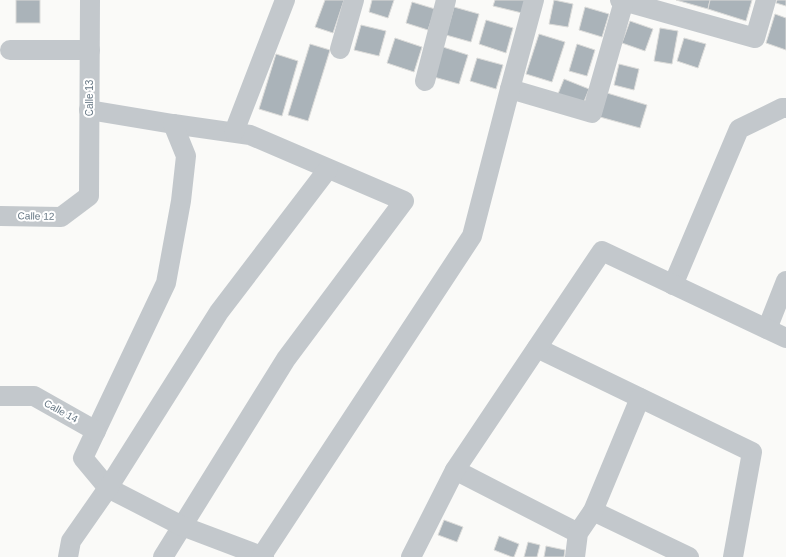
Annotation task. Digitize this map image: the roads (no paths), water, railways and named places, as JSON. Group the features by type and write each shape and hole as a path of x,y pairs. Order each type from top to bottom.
{"street":[{"name":"Calle 13","path":"89,196 90,0"},
{"path":"234,132 285,0"},
{"path":"340,49 354,0"},
{"path":"425,81 446,0"},
{"path":"173,124 186,156 181,201 166,283 83,458 108,488 182,526 262,557 472,236 534,0"},
{"path":"510,89 592,113 622,0 755,38 766,0"},
{"path":"10,50 90,50"},
{"path":"673,285 739,129 782,108 786,108"},
{"path":"89,110 250,135 404,202 286,358 163,557"},
{"path":"68,557 71,541 108,488 219,312 328,169"},
{"name":"Calle 12","path":"0,216 61,217 89,196"},
{"path":"411,557 455,470 602,251 786,338"},
{"path":"767,329 786,281"},
{"path":"537,348 752,452 733,557"},
{"name":"Calle 14","path":"0,396 34,396 96,431"},
{"path":"575,557 578,534 593,511 640,398"},
{"path":"455,470 578,534"},
{"path":"593,511 689,557"}]}
